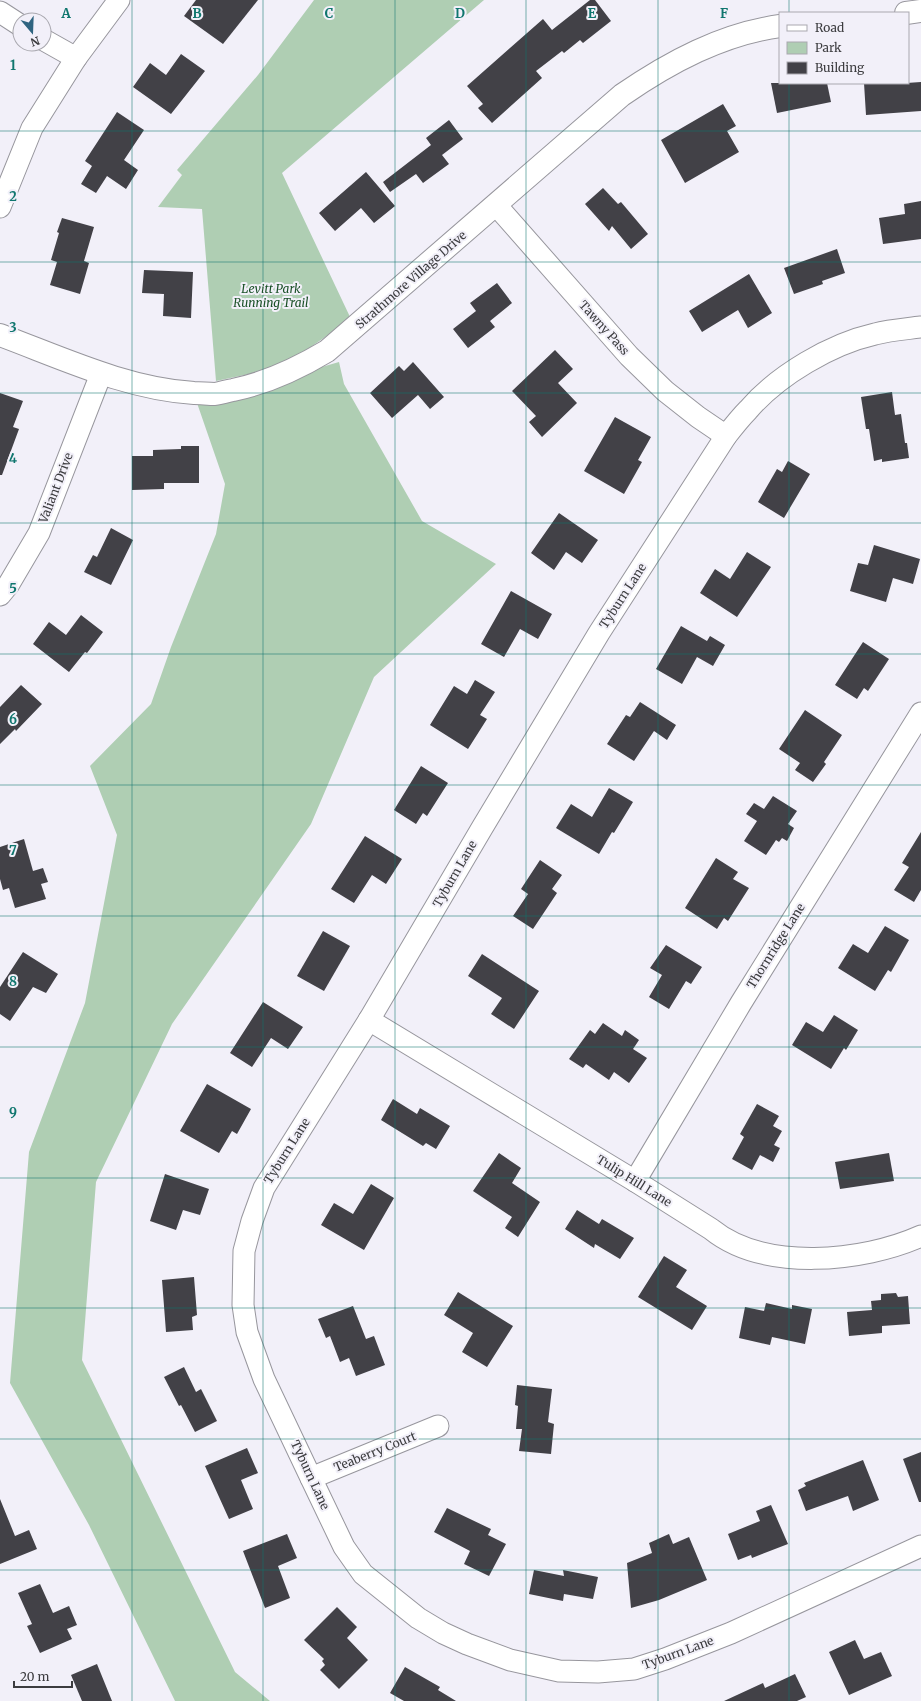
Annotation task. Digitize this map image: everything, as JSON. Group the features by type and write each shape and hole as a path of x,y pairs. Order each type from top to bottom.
{"street":[{"path":"0,207 32,128 76,58 119,0"},
{"path":"909,13 921,11"},
{"path":"0,12 12,20"},
{"name":"Strathmore Village Drive","path":"0,336 76,363 101,374 179,392 215,394 252,386 274,379 298,368 327,351 622,95 647,78 682,58 723,39 779,26"},
{"path":"52,44 76,58"},
{"name":"Tawny Pass","path":"496,205 629,356 665,391 698,417 726,436"},
{"name":"Tyburn Lane","path":"921,327 876,333 832,349 801,366 768,391 748,409 726,436 599,633 369,1020 264,1188 252,1221 244,1251 243,1305 247,1332 264,1378 344,1548 364,1574 418,1618 467,1644 510,1660 559,1671 598,1672 634,1669 665,1659 731,1633 921,1546"},
{"name":"Valiant Drive","path":"0,595 9,584 39,533 101,374"},
{"name":"Thornridge Lane","path":"635,1181 741,1003 921,713"},
{"name":"Tulip Hill Lane","path":"369,1020 635,1181 711,1229 722,1238 752,1250 770,1255 805,1258 842,1257 881,1250 903,1244 921,1236"},
{"name":"Teaberry Court","path":"311,1478 438,1426"}],"green space":[{"name":"Levitt Park Running Trail","path":"314,0 484,0 282,173 351,319 282,367 216,381 202,209 158,207 182,175 177,170 258,75"},
{"path":"339,362 344,384 422,521 496,564 374,677 311,824 172,1024 96,1182 82,1360 235,1672 270,1701 175,1701 89,1525 10,1383 29,1152 85,1003 117,835 90,766 151,704 171,647 216,534 225,484 197,403"}],"building":[{"path":"196,0 258,0 223,44 184,16"},
{"path":"590,0 595,0 611,21 583,43 580,40 564,53 562,51 536,71 542,78 492,123 478,108 483,104 467,86 543,19 552,30"},
{"path":"181,54 205,71 171,114 133,87 150,63 166,75"},
{"path":"921,82 921,111 866,115 864,84"},
{"path":"771,83 827,84 831,102 777,113"},
{"path":"723,104 736,126 727,131 739,152 685,183 661,140"},
{"path":"117,112 144,130 124,160 138,170 126,189 107,176 96,193 81,184 92,166 85,161"},
{"path":"449,120 463,139 442,155 449,164 423,183 416,174 390,192 383,182 431,145 426,138"},
{"path":"366,172 395,206 374,223 361,208 335,231 319,213"},
{"path":"603,188 618,204 621,202 648,234 631,249 612,226 609,231 585,204"},
{"path":"921,201 921,239 883,244 879,218 905,214 904,204"},
{"path":"62,218 94,227 84,261 89,263 80,294 50,285 57,262 51,260 59,233 57,232"},
{"path":"837,249 845,273 822,281 823,284 794,294 784,268"},
{"path":"144,270 193,272 191,318 163,316 164,294 142,293"},
{"path":"749,274 772,313 748,328 738,310 702,332 689,311"},
{"path":"497,283 512,303 490,321 495,327 468,348 453,329 476,311 470,303"},
{"path":"555,350 573,369 558,383 577,403 542,437 529,422 536,416 512,391"},
{"path":"413,362 444,397 430,409 418,395 392,418 370,393 399,366 404,371"},
{"path":"892,392 895,415 901,414 905,443 907,443 909,458 882,462 882,459 874,461 869,429 866,429 861,397"},
{"path":"0,393 23,401 13,427 19,429 2,475 0,475"},
{"path":"615,417 651,437 638,460 642,462 624,494 584,471"},
{"path":"181,446 199,446 199,483 164,483 164,489 132,490 132,456 153,456 153,450 181,449"},
{"path":"788,461 810,474 784,518 758,502 777,469 782,472"},
{"path":"559,513 598,540 582,563 566,552 554,570 531,553"},
{"path":"111,528 133,540 111,585 84,572 93,555 97,557"},
{"path":"874,545 920,559 913,584 893,578 886,602 850,591 858,563 868,565"},
{"path":"747,552 771,567 737,617 700,593 715,569 730,579"},
{"path":"511,591 552,614 538,639 520,629 504,657 481,644"},
{"path":"81,615 103,632 87,653 85,652 69,672 33,644 49,622 66,635"},
{"path":"681,626 707,641 710,636 725,645 713,666 697,657 682,684 656,669"},
{"path":"863,642 889,659 868,691 864,688 857,699 835,685"},
{"path":"475,680 495,692 480,715 487,719 468,749 430,725 454,686 467,694"},
{"path":"21,685 42,704 16,731 15,729 0,744 0,707"},
{"path":"640,702 676,725 667,740 654,731 634,761 607,744 626,715 630,717"},
{"path":"805,710 842,735 824,762 826,764 813,782 795,770 800,763 779,749"},
{"path":"421,766 448,783 427,816 423,813 416,824 394,810"},
{"path":"609,788 633,802 599,854 556,828 571,804 592,817"},
{"path":"773,796 797,811 788,824 794,828 787,841 782,838 779,842 776,840 766,855 744,841 757,821 746,814 754,803 764,809"},
{"path":"921,832 921,890 914,902 894,890 909,867 902,863"},
{"path":"365,836 402,859 386,884 372,875 354,903 331,889"},
{"path":"24,839 33,871 43,868 48,882 41,884 46,899 15,908 9,888 3,890 0,879 0,847"},
{"path":"716,858 738,872 733,879 749,888 728,921 724,918 717,929 685,908"},
{"path":"540,860 562,875 552,889 557,893 533,929 513,916 528,894 521,889"},
{"path":"885,926 909,940 891,972 888,970 875,991 838,968 853,944 868,953"},
{"path":"323,931 350,946 324,991 297,976"},
{"path":"666,945 702,967 691,984 686,981 669,1009 649,997 662,975 650,968"},
{"path":"23,952 58,974 46,993 33,987 10,1021 0,1014 0,987"},
{"path":"482,954 539,991 514,1029 491,1014 502,998 468,976"},
{"path":"263,1002 303,1027 288,1049 271,1038 252,1067 230,1053"},
{"path":"834,1015 858,1030 846,1050 844,1048 831,1069 792,1045 806,1022 823,1032"},
{"path":"603,1023 622,1036 625,1030 639,1040 633,1049 647,1058 629,1083 614,1072 609,1080 586,1064 583,1068 569,1059 590,1030 595,1034"},
{"path":"207,1084 251,1109 237,1134 232,1131 219,1153 180,1131"},
{"path":"393,1099 417,1114 420,1108 450,1126 436,1149 426,1143 423,1146 381,1120"},
{"path":"757,1104 779,1116 773,1126 782,1131 774,1145 780,1148 773,1162 760,1155 752,1170 732,1159 744,1137 740,1134"},
{"path":"499,1153 521,1168 512,1183 540,1202 518,1237 505,1228 512,1217 473,1191"},
{"path":"889,1153 894,1181 840,1189 835,1162"},
{"path":"165,1174 209,1189 200,1215 183,1210 176,1230 150,1221"},
{"path":"371,1184 394,1198 364,1250 321,1225 334,1203 353,1214"},
{"path":"577,1210 599,1224 602,1219 634,1238 620,1259 595,1244 594,1248 565,1229"},
{"path":"664,1256 687,1270 676,1287 707,1306 692,1330 638,1297"},
{"path":"194,1277 197,1315 192,1317 193,1330 166,1332 162,1280"},
{"path":"458,1292 513,1326 487,1367 462,1352 473,1333 444,1315"},
{"path":"896,1293 898,1297 908,1296 910,1324 882,1326 882,1333 849,1336 847,1312 872,1310 871,1301 881,1300 881,1294"},
{"path":"766,1303 792,1309 792,1305 812,1309 805,1344 772,1337 770,1345 739,1338 745,1307 764,1311"},
{"path":"353,1306 366,1339 374,1336 385,1365 356,1376 349,1358 340,1362 330,1336 326,1338 318,1319"},
{"path":"184,1367 196,1392 201,1389 217,1421 195,1432 164,1377"},
{"path":"517,1385 552,1389 548,1422 554,1424 551,1454 519,1451 522,1429 516,1429 518,1406 515,1405"},
{"path":"247,1448 258,1473 241,1480 253,1509 229,1519 205,1466"},
{"path":"921,1452 921,1502 919,1502 903,1459"},
{"path":"863,1460 879,1500 853,1511 848,1496 806,1511 798,1490 806,1486 804,1483"},
{"path":"0,1499 15,1536 29,1530 37,1549 0,1564"},
{"path":"771,1505 788,1544 752,1558 751,1555 738,1560 728,1534 760,1521 756,1511"},
{"path":"447,1508 491,1529 488,1535 506,1544 489,1576 464,1564 470,1551 434,1532"},
{"path":"287,1534 297,1558 278,1566 290,1598 265,1608 243,1551"},
{"path":"669,1534 673,1544 689,1537 707,1580 659,1600 631,1608 627,1563 652,1553 649,1543"},
{"path":"534,1570 564,1576 563,1570 598,1577 593,1599 564,1594 563,1601 529,1594"},
{"path":"40,1584 53,1613 69,1606 77,1625 67,1629 72,1639 40,1653 27,1626 32,1624 18,1593"},
{"path":"337,1607 357,1627 347,1638 368,1660 339,1689 320,1670 325,1665 322,1661 324,1659 304,1640"},
{"path":"855,1640 864,1659 881,1652 892,1676 849,1695 829,1652"},
{"path":"97,1664 112,1701 82,1701 71,1675"},
{"path":"405,1667 440,1687 438,1690 456,1701 404,1701 390,1693"},
{"path":"795,1674 806,1697 797,1701 724,1701 763,1683 765,1688"}]}
